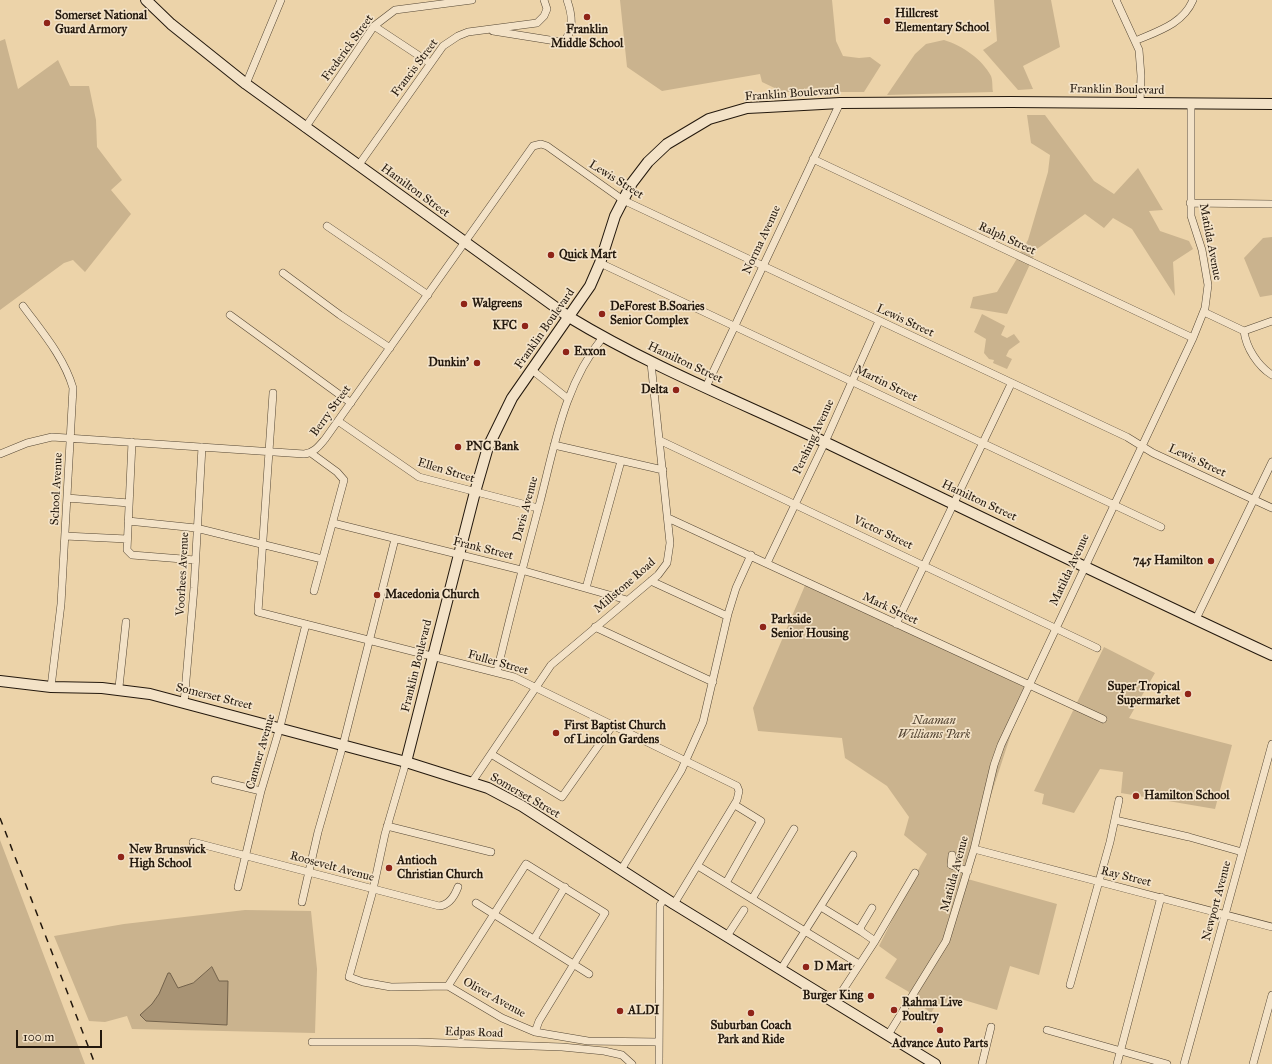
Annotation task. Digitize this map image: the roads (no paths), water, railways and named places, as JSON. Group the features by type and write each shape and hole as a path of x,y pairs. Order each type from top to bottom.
{"main road":[{"name":"Hamilton Street","path":"146,0 171,24 246,84 305,128 569,317 603,337 651,363 825,442 1272,655"},
{"name":"Franklin Boulevard","path":"406,762 475,492 488,447 502,415 590,286 600,263 615,216 632,183 648,162 675,138 710,119 747,108 840,103 1011,102 1272,104"},
{"name":"Somerset Street","path":"0,681 51,687 117,689 150,694 280,727 406,762 488,788 522,806 674,904 935,1064"}],"street":[{"path":"246,84 281,0"},
{"name":"Frederick Street","path":"305,128 374,26 395,10 472,0"},
{"name":"Francis Street","path":"358,166 430,63 447,42 468,32 537,23 544,16 547,9 544,0"},
{"path":"485,29 546,41 562,42 568,38 572,29 568,0"},
{"path":"1116,0 1139,50 1141,76 1140,103"},
{"path":"1136,41 1170,26 1188,11 1193,0"},
{"path":"374,26 430,63"},
{"name":"Norma Avenue","path":"706,387 840,103"},
{"name":"Matilda Avenue","path":"888,1035 946,941 974,849 994,765 1007,730 1204,312 1208,294 1206,267 1191,216 1190,203 1191,104"},
{"name":"Lewis Street","path":"536,144 547,146 623,200 1127,437 1153,453 1272,508"},
{"name":"Berry Street","path":"0,454 43,438 70,438 311,453 317,449 338,421 464,242 536,144"},
{"name":"Ralph Street","path":"813,159 1193,338"},
{"path":"1190,203 1272,204"},
{"path":"327,226 428,295"},
{"name":"Martin Street","path":"600,263 1160,527"},
{"path":"283,273 340,315 390,348"},
{"name":"School Avenue","path":"23,306 48,339 68,373 72,388 65,536 60,604 51,687"},
{"path":"1204,312 1244,331 1253,355 1272,375"},
{"path":"230,314 351,403"},
{"name":"Pershing Avenue","path":"767,563 825,442 879,321"},
{"path":"1244,331 1272,321"},
{"name":"Davis Avenue","path":"497,672 521,570 567,398 587,358 603,337"},
{"name":"Millstone Road","path":"472,782 551,665 651,581 667,563 670,543 668,518 651,363"},
{"path":"532,370 567,398"},
{"path":"896,624 926,565 1012,384"},
{"path":"261,545 273,392"},
{"name":"Ellen Street","path":"338,421 411,472 430,480 538,508"},
{"name":"Victor Street","path":"659,440 926,565 1097,648"},
{"path":"132,442 127,550 132,555 195,560"},
{"path":"554,445 663,470"},
{"name":"Voorhees Avenue","path":"184,702 202,446"},
{"path":"311,453 337,472 344,480 314,591"},
{"path":"586,588 621,461"},
{"path":"1196,619 1272,462"},
{"path":"67,498 129,503"},
{"name":"Mark Street","path":"668,518 1028,686 1103,719"},
{"path":"128,521 196,528 322,559"},
{"name":"Frank Street","path":"333,524 521,570 627,600"},
{"path":"65,536 127,539"},
{"path":"302,902 310,873 318,832 343,745 395,539"},
{"name":"Fuller Street","path":"261,545 258,612 514,677 536,686 731,782 738,788 735,805"},
{"path":"621,870 664,800 686,760 703,722 736,588 751,556"},
{"path":"651,581 728,616"},
{"path":"117,689 119,687 126,622"},
{"name":"Camner Avenue","path":"238,887 261,791 280,727 306,624"},
{"path":"595,627 713,682"},
{"path":"490,754 562,798 613,725"},
{"name":"Newport Avenue","path":"1184,1064 1224,914 1272,744"},
{"name":"Oliver Avenue","path":"406,762 387,826 350,977 363,982 391,987 448,986 502,1018 535,1032 588,1040 659,1042"},
{"path":"215,780 261,791"},
{"path":"1070,985 1100,881 1119,800"},
{"path":"674,904 735,805 761,821 726,883"},
{"path":"1115,820 1189,837 1242,852"},
{"path":"387,826 491,852"},
{"path":"752,899 794,829"},
{"name":"Roosevelt Avenue","path":"193,842 440,906 446,904 452,898 458,887"},
{"name":"Ray Street","path":"974,849 1272,927"},
{"path":"952,855 951,865 968,871"},
{"path":"781,969 853,856"},
{"path":"448,986 526,864 605,913 539,1021 535,1032"},
{"path":"698,866 859,964"},
{"path":"835,1002 915,873"},
{"path":"534,939 565,887"},
{"path":"1117,1064 1161,897"},
{"path":"659,1064 660,905 665,898"},
{"path":"476,903 590,974"},
{"path":"821,907 874,940"},
{"path":"862,932 861,926 872,908"},
{"path":"728,936 744,910"},
{"path":"1253,1064 1272,995"},
{"path":"982,1064 991,1027"},
{"path":"1047,1030 1167,1064"},
{"name":"Edpas Road","path":"312,1042 417,1042 562,1047 610,1052 622,1055 632,1064"}],"railway":[{"path":"0,818 95,1064"}],"place":[{"name":"Franklin Middle School","path":"587,17"},
{"name":"Hillcrest Elementary School","path":"887,21"},
{"name":"Somerset National Guard Armory","path":"47,23"},
{"name":"Quick Mart","path":"551,255"},
{"name":"Walgreens","path":"464,304"},
{"name":"DeForest B.Soaries Senior Complex","path":"602,314"},
{"name":"KFC","path":"525,326"},
{"name":"Exxon","path":"566,352"},
{"name":"Dunkin'","path":"477,363"},
{"name":"Delta","path":"676,390"},
{"name":"PNC Bank","path":"458,447"},
{"name":"745 Hamilton","path":"1211,561"},
{"name":"Macedonia Church","path":"377,595"},
{"name":"Parkside Senior Housing","path":"763,627"},
{"name":"Super Tropical Supermarket","path":"1188,694"},
{"name":"First Baptist Church of Lincoln Gardens","path":"556,733"},
{"name":"Hamilton School","path":"1136,796"},
{"name":"New Brunswick High School","path":"121,857"},
{"name":"Antioch Christian Church","path":"389,868"},
{"name":"D Mart","path":"806,967"},
{"name":"Burger King","path":"871,996"},
{"name":"Rahma Live Poultry","path":"894,1010"},
{"name":"ALDI","path":"620,1011"},
{"name":"Suburban Coach Park and Ride","path":"751,1013"},
{"name":"Advance Auto Parts","path":"940,1030"}],"park label":[{"name":"Naaman Williams Park","path":"934,728"}]}
